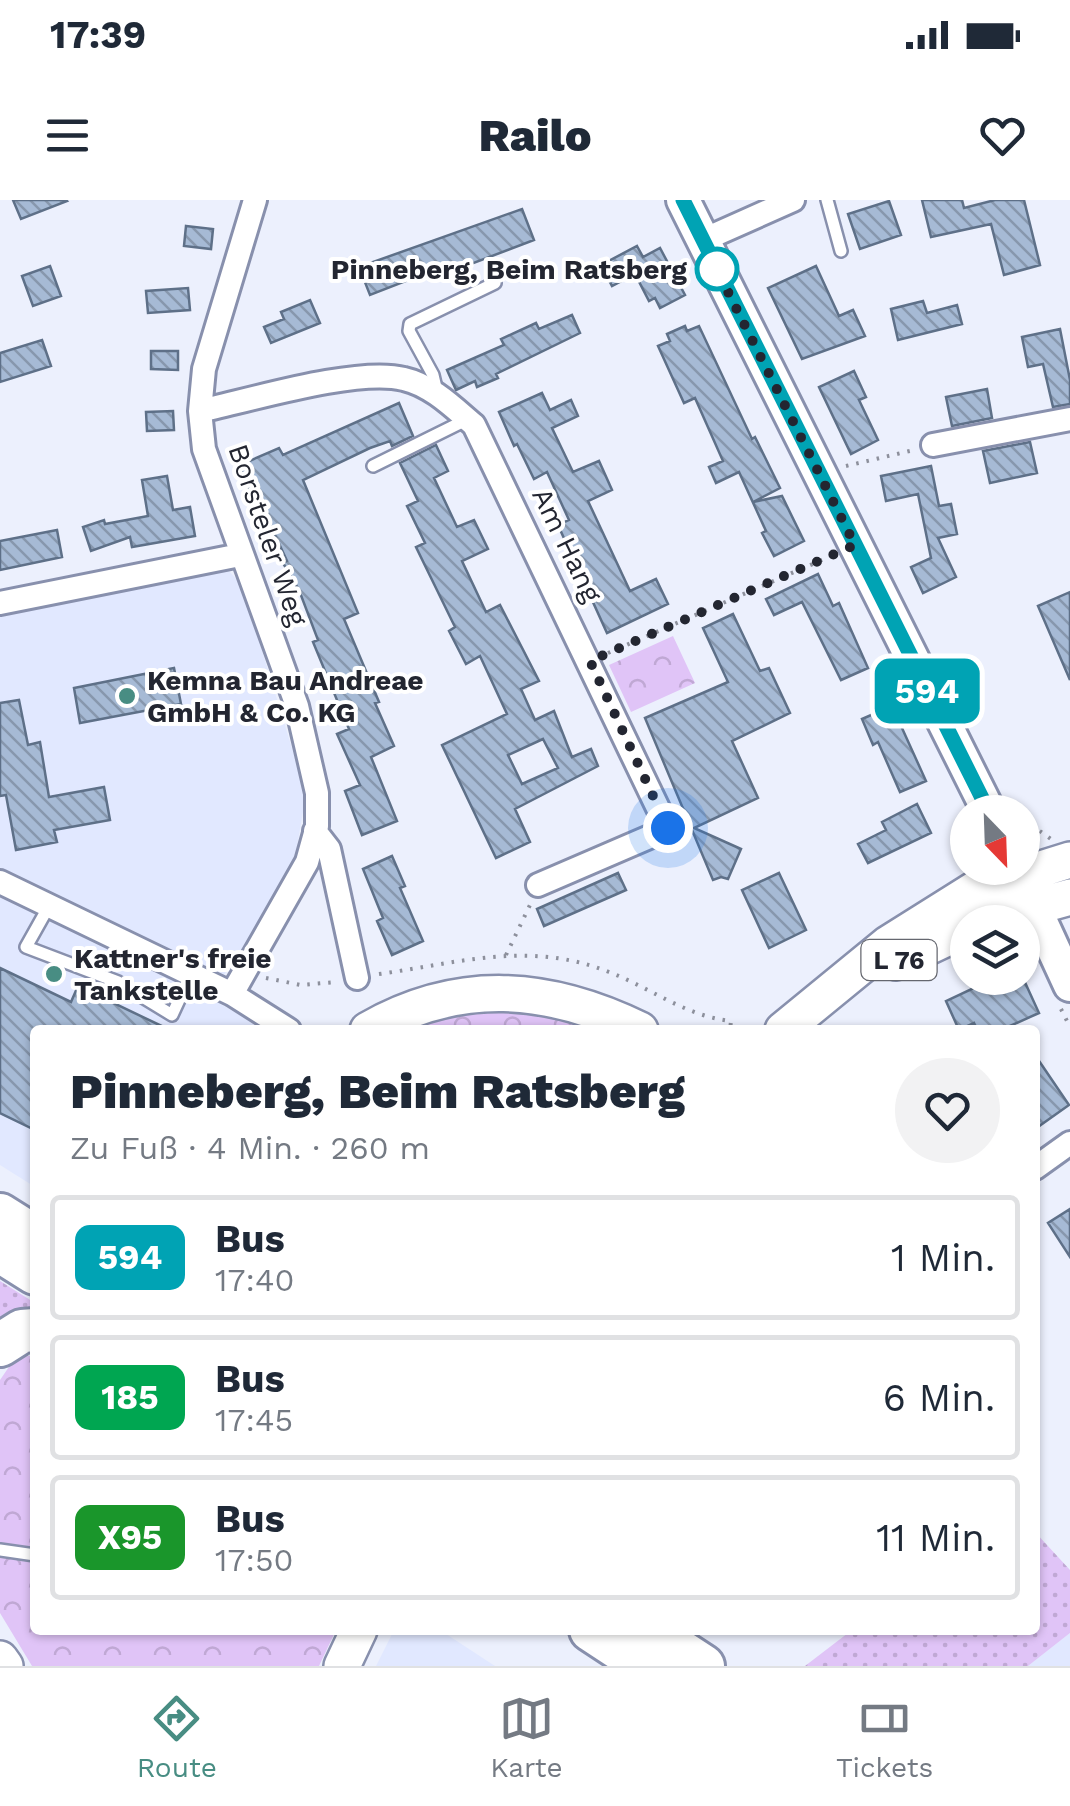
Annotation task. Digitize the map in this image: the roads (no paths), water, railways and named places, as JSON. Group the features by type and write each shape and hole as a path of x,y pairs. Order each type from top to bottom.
{"highway":[{"path":"0,1214 30,1219"},
{"path":"0,1214 30,1234"},
{"path":"0,1251 30,1270"},
{"path":"0,1345 30,1330"},
{"path":"599,1635 646,1666"},
{"path":"656,1635 703,1666"}],"main road":[{"path":"683,200 981,795"},
{"name":"L 76","path":"785,1025 832,992 888,944 985,885"},
{"path":"1040,906 1070,897"},
{"path":"1040,921 1070,984"},
{"name":"L 76","path":"832,992 950,936"},
{"path":"379,1025 416,1008 466,995 522,992 568,1000 628,1025"},
{"path":"342,1666 357,1635"},
{"path":"0,1659 5,1666"}],"street":[{"name":"Borsteler Weg","path":"232,994 307,862 315,831 317,793 297,706 204,449 200,411 204,369 255,200"},
{"path":"703,240 793,200"},
{"name":"Am Hang","path":"200,411 364,376 406,379 439,396 474,425 668,828 538,885"},
{"path":"933,445 1070,419"},
{"path":"0,603 240,555"},
{"name":"Borsteler Weg","path":"315,831 329,850 357,978"},
{"path":"0,882 232,994 281,1025"},
{"path":"1040,1164 1070,1143"}],"lane":[{"path":"827,200 842,251"},
{"path":"439,396 409,330 410,324 495,284"},
{"path":"372,466 468,420"},
{"path":"50,906 26,947 118,982 172,1015 191,974"},
{"path":"0,1550 30,1555"}],"place":[{"name":"Pinneberg, Beim Ratsberg","path":"717,269"},
{"name":"Kemna Bau Andreae GmbH & Co. KG","path":"127,696"},
{"name":"Kattner's freie Tankstelle","path":"54,974"}]}
